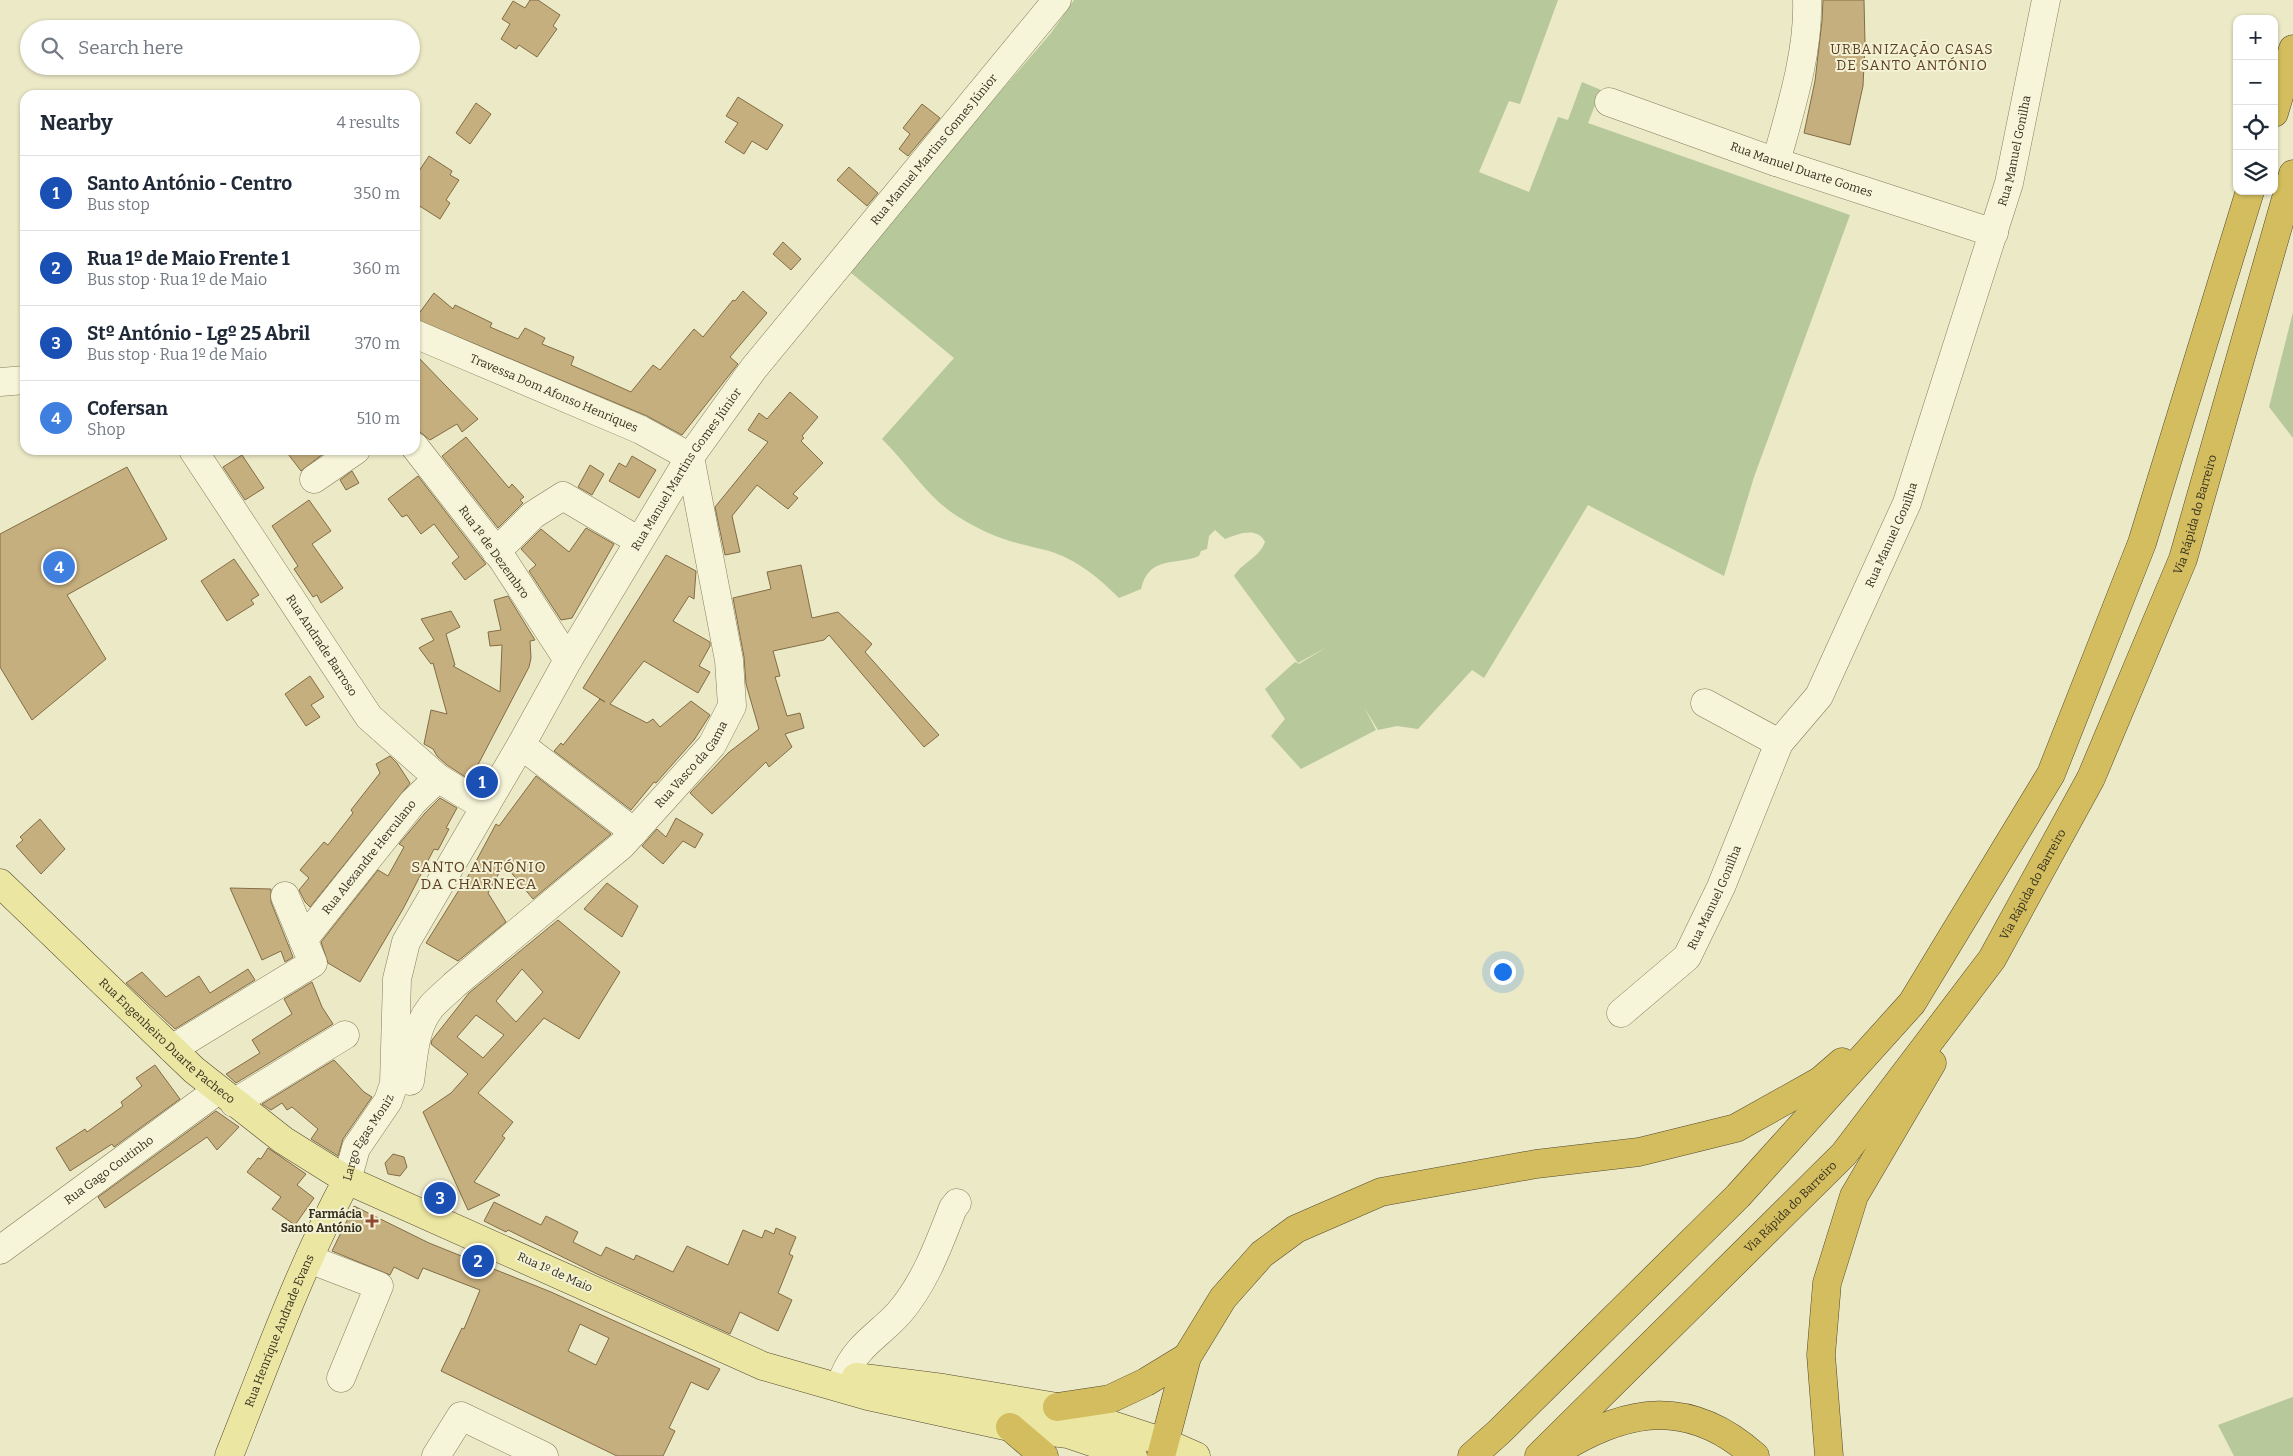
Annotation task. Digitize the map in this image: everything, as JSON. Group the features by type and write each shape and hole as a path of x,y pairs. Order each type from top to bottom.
{"highway":[{"path":"2276,105 2293,49"},
{"name":"Via Rápida do Barreiro","path":"1539,1456 1844,1154 1992,959 2091,778 2183,559 2293,174"},
{"path":"1472,1456 1499,1432 1738,1196 1912,1003 2051,774 2142,543 2249,195"},
{"path":"1829,1456 1822,1355 1827,1283 1854,1196 1992,959"},
{"path":"1162,1449 1187,1357 1223,1298 1262,1254 1296,1229 1381,1192 1536,1164 1638,1152 1736,1128 1820,1080 1912,1003"},
{"path":"1058,1407 1110,1399 1146,1382 1187,1357"},
{"path":"1550,1456 1599,1428 1624,1419 1663,1415 1695,1419 1720,1430 1755,1456"},
{"path":"1010,1427 1044,1456"}],"main road":[{"name":"Rua Engenheiro Duarte Pacheco","path":"0,884 172,1049 226,1097 283,1140 347,1180"},
{"name":"Rua Henrique Andrade Evans","path":"229,1456 309,1259 327,1218 347,1180"},
{"name":"Rua 1º de Maio","path":"347,1180 763,1366"},
{"path":"763,1366 943,1388 1058,1407 1096,1420 1162,1449 1196,1456"},
{"path":"763,1366 868,1396 1010,1427 1068,1434 1133,1456"}],"street":[{"name":"Rua Manuel Martins Gomes Júnior","path":"412,931 521,745 568,660 690,457 754,368 1057,0"},
{"path":"1776,162 1791,109 1808,23 1807,0"},
{"name":"Rua Manuel Gonilha","path":"1621,1013 1687,957 1721,887 1779,742 1819,696 1907,503 1994,233 2008,183 2046,0"},
{"name":"Rua Manuel Duarte Gomes","path":"1609,102 1776,162 1994,233"},
{"name":"Travessa Dom Afonso Henriques","path":"420,336 641,430 690,457"},
{"path":"0,382 20,380"},
{"name":"Rua 1º de Dezembro","path":"420,453 496,552 568,660"},
{"name":"Rua Andrade Barroso","path":"196,455 369,717 438,778 485,807"},
{"path":"314,480 349,455"},
{"name":"Rua Vasco da Gama","path":"454,985 600,864 634,832 712,745 732,706 729,660 699,512 690,457"},
{"path":"496,552 533,514 563,496 639,541"},
{"path":"1705,703 1779,742"},
{"path":"521,745 634,832"},
{"name":"Rua Alexandre Herculano","path":"308,952 413,802 438,778"},
{"path":"172,1049 308,952 285,896"},
{"name":"Largo Egas Moniz","path":"347,1180 356,1148 388,1101 394,1084 396,991 402,953 412,931"},
{"name":"Largo Egas Moniz","path":"347,1180 370,1157 401,1109 408,1093 415,1043 420,1027 431,1007 454,985"},
{"path":"396,991 401,999 412,1009 431,1007"},
{"name":"Rua Gago Coutinho","path":"0,1250 226,1097 345,1035"},
{"path":"844,1376 857,1351 898,1314 910,1299 924,1276 953,1208 957,1204"},
{"path":"309,1259 379,1286 340,1378"},
{"path":"936,1411 954,1403 1096,1420"},
{"path":"436,1456 461,1416 544,1456"}],"green space":[{"path":"1074,0 1558,0 1520,104 1509,101 1479,172 1529,192 1558,117 1568,120 1582,82 1601,90 1588,123 1850,215 1754,477 1724,576 1588,505 1484,678 1472,670 1418,729 1397,726 1378,730 1364,707 1376,730 1301,769 1271,736 1285,719 1265,689 1295,662 1299,664 1327,647 1298,663 1234,576 1259,552 1265,542 1262,537 1257,534 1247,533 1225,539 1215,530 1209,536 1207,549 1201,551 1199,556 1157,566 1145,578 1141,589 1119,598 1097,578 1073,561 1051,552 1009,541 984,531 962,519 939,502 882,439 954,358 850,272 939,163 1051,33"},
{"path":"2293,312 2293,438 2269,407"},
{"path":"2293,1397 2293,1456 2234,1456 2218,1425"}],"building":[{"path":"530,0 538,0 560,15 553,26 557,29 537,57 519,45 516,49 501,39 510,24 502,19 513,1 525,8"},
{"path":"1823,0 1864,0 1865,44 1863,86 1850,145 1804,133 1815,81"},
{"path":"738,97 783,125 767,150 752,141 744,154 725,142 738,123 726,116"},
{"path":"476,103 491,114 470,144 456,133"},
{"path":"922,104 940,118 908,156 899,149 910,134 903,128"},
{"path":"429,156 452,171 450,175 459,180 446,200 450,203 440,219 420,206 420,170"},
{"path":"849,167 878,193 867,206 837,180"},
{"path":"783,242 801,259 791,270 773,254"},
{"path":"743,291 767,313 730,357 738,364 682,435 647,416 420,321 420,312 434,293 453,309 455,305 492,323 490,327 518,339 525,328 545,338 542,344 574,357 571,365 631,392 653,365 660,370 694,329 703,337 733,300 735,301"},
{"path":"420,359 478,419 462,432 457,424 430,440 420,432"},
{"path":"790,392 818,417 802,436 804,438 801,441 823,463 793,494 798,498 788,509 757,485 732,516 740,552 725,555 715,507 768,442 748,430 759,413 767,419"},
{"path":"466,437 509,488 512,484 524,497 520,500 523,503 498,528 442,456"},
{"path":"242,455 264,488 245,500 223,467"},
{"path":"289,455 322,455 301,471"},
{"path":"632,456 656,470 639,498 609,481 619,463 626,467"},
{"path":"590,465 604,474 592,495 578,487"},
{"path":"127,467 167,539 67,595 106,659 32,720 0,667 0,534"},
{"path":"352,471 359,483 346,490 340,480"},
{"path":"418,476 486,564 465,580 452,563 459,557 434,524 421,534 407,515 402,517 388,499"},
{"path":"309,500 331,531 312,544 343,588 321,603 317,595 313,597 294,569 298,566 272,526"},
{"path":"586,528 614,544 572,618 561,620 529,571 536,565 521,549 541,529 569,552"},
{"path":"666,555 696,571 694,599 689,596 673,621 710,642 710,646 699,666 710,672 698,693 644,661 610,704 647,723 653,719 660,727 691,701 710,715 694,740 656,783 654,782 631,810 554,751 561,743 563,745 600,699 605,702 583,688"},
{"path":"234,559 259,595 251,600 254,604 227,621 201,581"},
{"path":"801,565 812,618 838,612 872,644 865,652 939,735 924,747 829,635 824,640 773,651 780,676 775,677 787,716 800,713 804,728 785,734 792,747 769,767 766,762 712,814 690,793 728,753 759,729 746,684 744,657 733,598 771,589 767,572"},
{"path":"508,596 535,640 530,641 531,658 529,667 470,780 447,765 437,756 433,749 424,744 431,710 447,714 433,663 431,664 419,648 434,640 421,619 451,611 460,627 446,634 455,665 453,666 500,692 502,645 490,646 488,632 501,630 494,600"},
{"path":"310,676 324,697 311,705 320,717 306,726 285,694"},
{"path":"390,756 410,783 310,907 299,890 309,878 300,870 324,842 328,845 353,813 351,810 380,773 376,764"},
{"path":"536,776 611,834 533,899 504,864 488,893 506,922 458,961 426,943 460,891 496,824 499,826"},
{"path":"440,798 457,808 446,828 449,829 438,850 434,849 403,909 360,982 328,963 321,942 378,870 388,876 404,847 399,844"},
{"path":"676,818 703,834 695,848 683,841 663,864 642,846 657,829 666,837"},
{"path":"40,819 65,849 41,874 16,846 23,840 20,837"},
{"path":"607,883 638,906 622,937 584,909"},
{"path":"230,888 271,889 271,902 293,957 285,962 281,951 262,960"},
{"path":"558,920 620,972 579,1039 544,1018 478,1093 513,1122 502,1136 505,1138 474,1182 500,1195 468,1210 423,1112 451,1093 468,1074 431,1044 432,1040 469,993","holes":["522,969 543,992 516,1022 496,1001","476,1015 504,1035 483,1058 457,1037"]},
{"path":"248,969 255,980 175,1029 126,983 142,972 166,997 199,976 210,993"},
{"path":"312,982 322,1007 333,1024 236,1083 226,1074 260,1053 252,1040 292,1014 284,999"},
{"path":"334,1060 364,1092 372,1097 343,1139 338,1156 311,1139 318,1129 292,1107 287,1110 282,1103 271,1110 262,1104"},
{"path":"155,1065 180,1099 114,1147 112,1144 70,1171 56,1148 85,1129 87,1132 123,1106 121,1102 142,1086 136,1078"},
{"path":"216,1111 239,1127 217,1150 207,1137 105,1208 98,1197"},
{"path":"268,1148 306,1174 297,1185 314,1198 295,1225 272,1209 281,1197 247,1172 258,1158 261,1159"},
{"path":"393,1154 404,1157 407,1167 400,1176 388,1174 385,1163"},
{"path":"494,1202 541,1225 546,1216 578,1232 573,1242 601,1256 606,1247 634,1260 636,1255 673,1272 687,1246 728,1265 743,1230 762,1238 765,1230 774,1234 776,1228 796,1237 789,1254 793,1256 778,1293 792,1300 778,1331 740,1312 730,1334 597,1274 508,1230 506,1232 484,1221"},
{"path":"354,1206 429,1243 551,1292 720,1369 708,1390 691,1382 669,1428 675,1431 663,1456 617,1456 441,1371 462,1328 464,1329 480,1290 423,1268 418,1279 394,1267 390,1275 332,1251","holes":["580,1324 609,1338 596,1365 568,1351"]}],"place":[{"name":"Cofersan","path":"59,567"},
{"name":"Santo António - Centro","path":"482,782"},
{"name":"Stº António - Lgº 25 Abril","path":"440,1198"},
{"name":"Farmácia Santo António","path":"372,1221"},
{"name":"Rua 1º de Maio Frente 1","path":"478,1261"}],"district":[{"name":"URBANIZAÇÃO CASAS DE SANTO ANTÓNIO","path":"1912,58"},
{"name":"SANTO ANTÓNIO DA CHARNECA","path":"479,876"}]}
